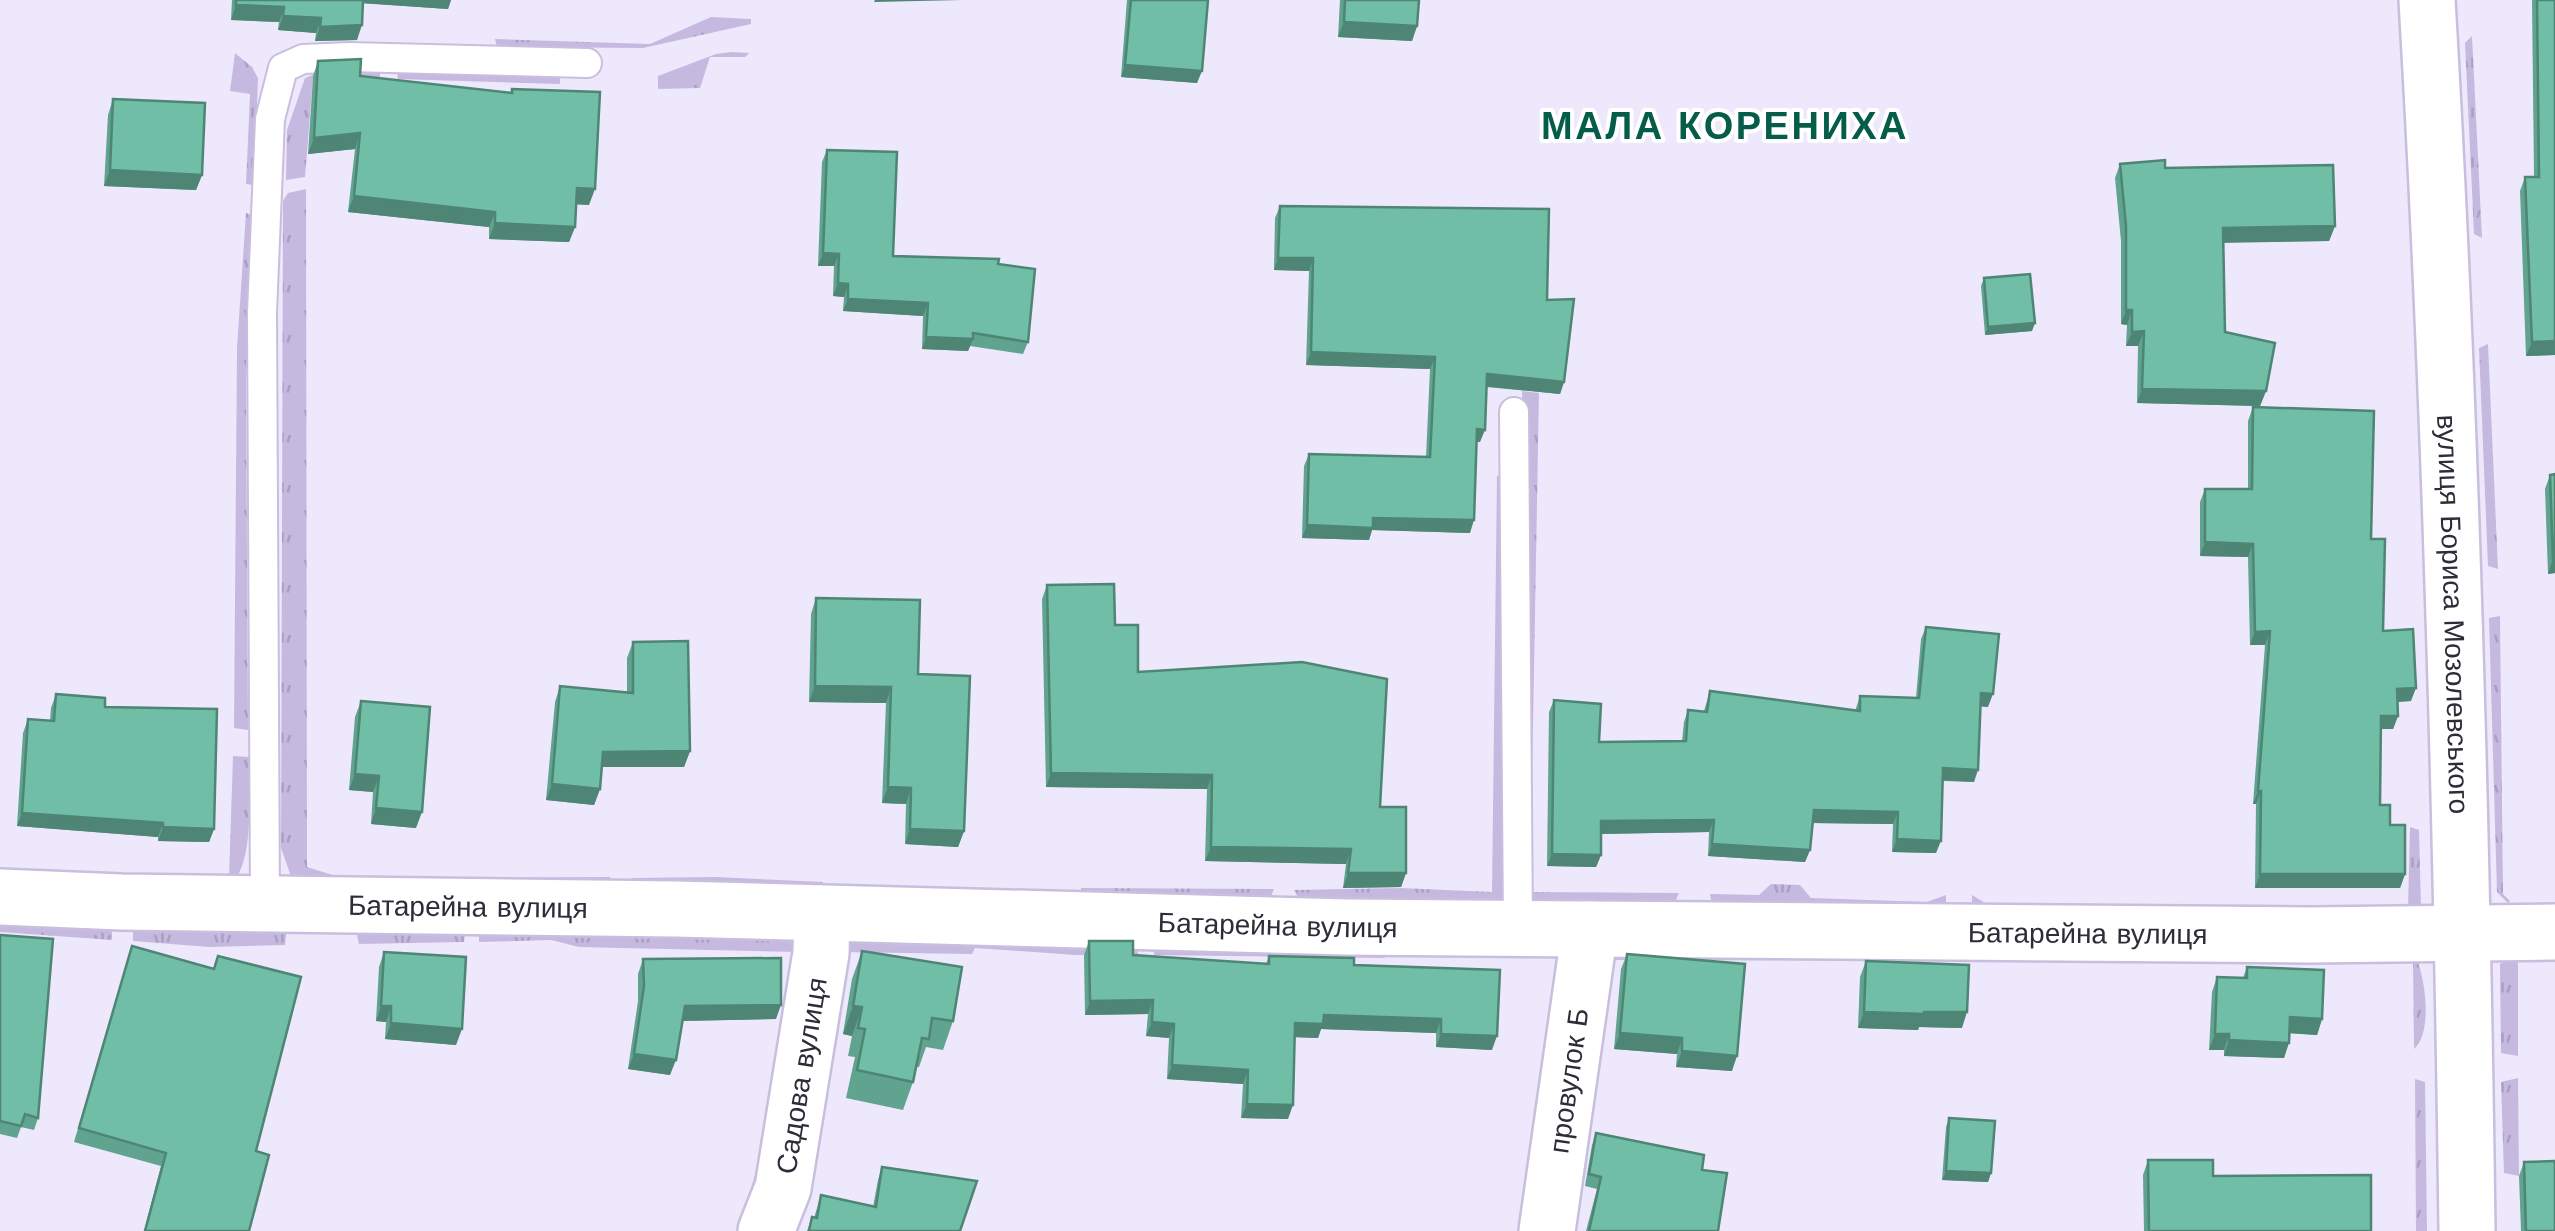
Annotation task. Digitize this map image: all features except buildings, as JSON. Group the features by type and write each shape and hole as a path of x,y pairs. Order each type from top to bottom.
{"street":[{"name":"вулиця Бориса Мозолевського","path":"2427,0 2463,933 2467,1231"},
{"name":"Батарейна вулиця","path":"0,896 676,909 1347,928 2292,935 2555,932"},
{"name":"Садова вулиця","path":"766,1231 783,1188 821,952 822,915"},
{"name":"провулок Б","path":"1547,1231 1590,929"}],"lane":[{"path":"266,904 262,313 270,118 283,68 303,59 350,57 588,63"},
{"path":"1514,412 1518,927"}],"green space":[{"path":"711,17 751,19 751,24 643,48 497,47 495,39 650,44"},
{"path":"2472,36 2482,238 2474,234 2465,43"},
{"path":"235,53 252,67 258,78 254,185 246,184 250,94 230,91"},
{"path":"749,53 745,57 710,57 700,88 658,89 658,76 716,54"},
{"path":"397,72 560,77 560,84 398,79"},
{"path":"380,73 380,78 313,77 305,177 286,180 287,130 305,78 315,74"},
{"path":"306,189 307,867 342,878 610,877 610,892 292,879 281,848 283,201 288,193"},
{"path":"246,213 253,215 246,379 248,730 234,728 237,348"},
{"path":"2488,344 2498,569 2488,566 2479,348"},
{"path":"1522,391 1539,393 1530,892 1679,893 1671,911 1534,910 1526,896"},
{"path":"1497,475 1509,488 1506,896 1502,902 1304,909 1294,890 1401,888 1492,892"},
{"path":"2500,616 2503,894 2508,903 2497,892 2489,618"},
{"path":"233,756 249,757 248,839 241,870 234,881 229,878"},
{"path":"2410,827 2419,830 2421,908 1972,916 1972,895 1985,903 2051,905 2408,908"},
{"path":"632,878 823,882 816,896 631,893"},
{"path":"1771,884 1800,885 1811,898 1927,902 1946,895 1946,916 1713,911 1710,894 1759,895"},
{"path":"1081,888 1274,889 1266,908 1080,903"},
{"path":"0,913 112,916 112,940 0,932"},
{"path":"133,917 287,928 285,945 209,947 133,941"},
{"path":"354,922 466,923 464,942 359,944"},
{"path":"479,931 798,933 810,949 747,1231 738,1231 765,1142 799,952 579,947 551,940 479,942"},
{"path":"1138,938 1138,954 1076,955 975,948 972,954 841,952 839,940"},
{"path":"1156,939 1383,945 1385,958 1154,955"},
{"path":"1613,947 2417,959 2425,992 2424,1031 2414,1049 2413,961 1611,960"},
{"path":"2555,956 2555,960 2518,962 2518,1056 2501,1053 2500,964 2510,958"},
{"path":"2518,1078 2519,1176 2504,1173 2501,1082"},
{"path":"2415,1079 2425,1082 2427,1231 2416,1231"}],"district":[{"name":"МАЛА КОРЕНИХА","path":"1725,126"}]}
